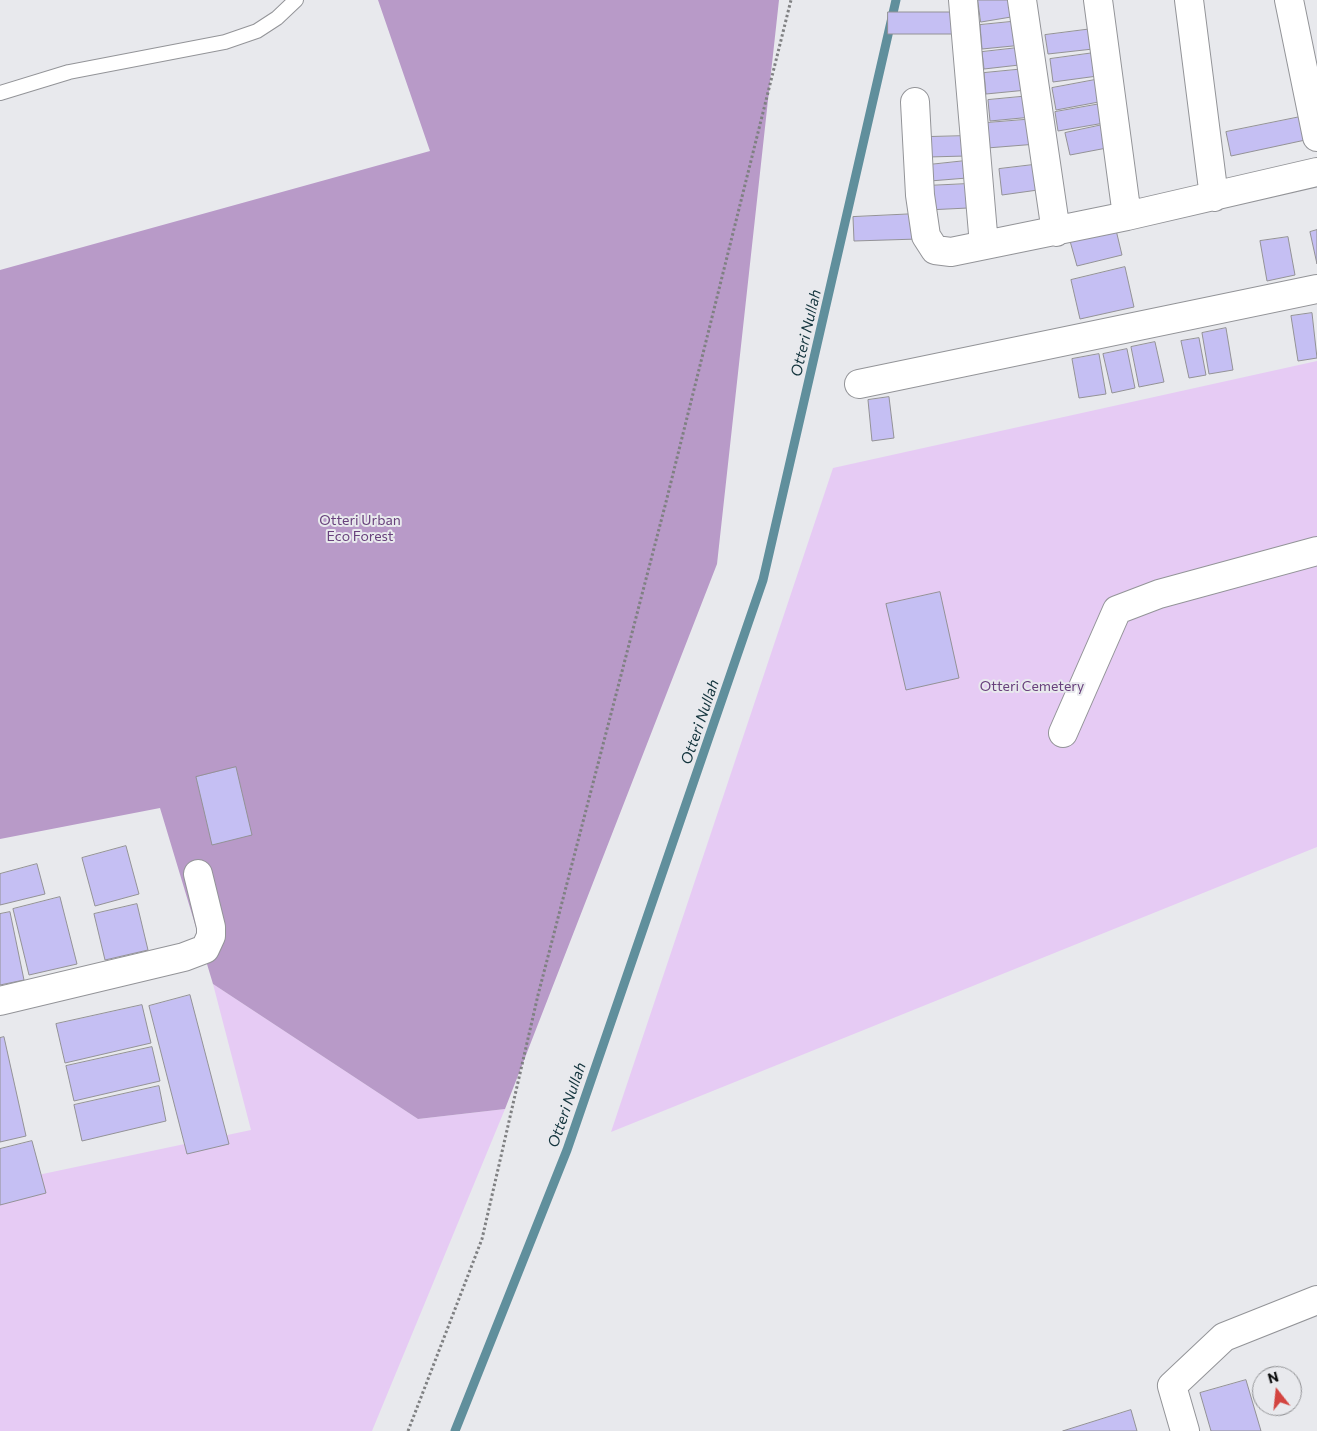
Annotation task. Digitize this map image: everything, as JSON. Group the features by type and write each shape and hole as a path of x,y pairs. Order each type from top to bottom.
{"street":[{"path":"963,0 984,245"},
{"path":"1022,0 1056,232"},
{"path":"1098,0 1128,216"},
{"path":"1189,0 1214,197"},
{"path":"1289,0 1317,137"},
{"path":"915,102 920,195 926,236 935,250 951,252 1056,232 1317,172"},
{"path":"859,384 1317,289"},
{"path":"1064,733 1117,610 1159,594 1317,551"},
{"path":"0,1001 184,957 205,949 211,936 211,927 198,874"},
{"path":"1186,1431 1172,1386 1224,1337 1317,1300"}],"lane":[{"path":"0,93 69,72 225,42 256,31 277,18 296,0"}],"path":[{"path":"408,1431 482,1240 538,995 666,502 791,0"}],"green space":[{"name":"Otteri Urban Eco Forest","path":"378,0 779,0 717,564 505,1109 418,1119 213,984 160,808 0,839 0,270 430,151"},
{"name":"Otteri Cemetery","path":"1317,361 1317,847 611,1132 833,468"},
{"path":"213,984 418,1119 505,1109 372,1431 0,1431 0,1183 251,1130"}],"building":[{"path":"978,0 1020,0 1023,15 981,22"},
{"path":"888,12 961,12 960,34 888,34"},
{"path":"1020,21 1023,45 982,49 980,25"},
{"path":"1100,28 1102,48 1048,54 1045,35"},
{"path":"1026,47 1028,64 984,69 982,52"},
{"path":"1101,52 1105,75 1053,82 1050,59"},
{"path":"1025,69 1027,90 986,94 984,73"},
{"path":"1100,79 1104,101 1056,110 1052,88"},
{"path":"1030,96 1032,117 990,121 988,100"},
{"path":"1106,103 1110,122 1058,131 1055,112"},
{"path":"1305,116 1310,139 1231,156 1226,132"},
{"path":"1035,119 1037,144 987,148 986,123"},
{"path":"1107,124 1112,147 1070,155 1065,133"},
{"path":"966,136 966,156 928,157 927,137"},
{"path":"965,161 967,178 930,181 928,165"},
{"path":"1041,164 1045,189 1002,195 999,169"},
{"path":"967,184 968,208 927,210 925,186"},
{"path":"916,214 918,239 854,241 853,217"},
{"path":"1116,230 1122,255 1077,266 1070,241"},
{"path":"1317,230 1317,264 1310,232"},
{"path":"1288,237 1295,275 1267,281 1260,241"},
{"path":"1125,267 1134,307 1080,319 1071,280"},
{"path":"1312,313 1317,358 1298,361 1291,316"},
{"path":"1226,328 1233,370 1209,374 1202,333"},
{"path":"1199,338 1206,375 1189,378 1181,341"},
{"path":"1155,342 1164,382 1139,387 1131,347"},
{"path":"1127,349 1135,388 1112,393 1103,354"},
{"path":"1099,354 1106,394 1079,398 1072,359"},
{"path":"889,397 894,438 872,441 868,400"},
{"path":"940,592 959,678 906,690 886,604"},
{"path":"236,767 252,835 212,845 196,777"},
{"path":"126,846 139,894 95,906 82,858"},
{"path":"37,864 45,894 0,905 0,874"},
{"path":"60,897 77,964 29,975 13,909"},
{"path":"137,904 148,950 105,960 94,914"},
{"path":"10,912 24,980 0,985 0,914"},
{"path":"190,995 229,1144 187,1154 149,1006"},
{"path":"142,1005 151,1043 65,1063 56,1024"},
{"path":"4,1037 26,1136 0,1142 0,1038"},
{"path":"152,1047 160,1081 74,1101 66,1066"},
{"path":"159,1086 166,1121 82,1141 74,1105"},
{"path":"32,1141 46,1193 0,1205 0,1149"},
{"path":"1246,1380 1252,1400 1252,1416 1257,1416 1261,1431 1211,1431 1200,1393"},
{"path":"1131,1410 1137,1431 1063,1431"}],"waterway":[{"name":"Otteri Nullah","path":"455,1431 567,1150 763,580 896,0"}]}
